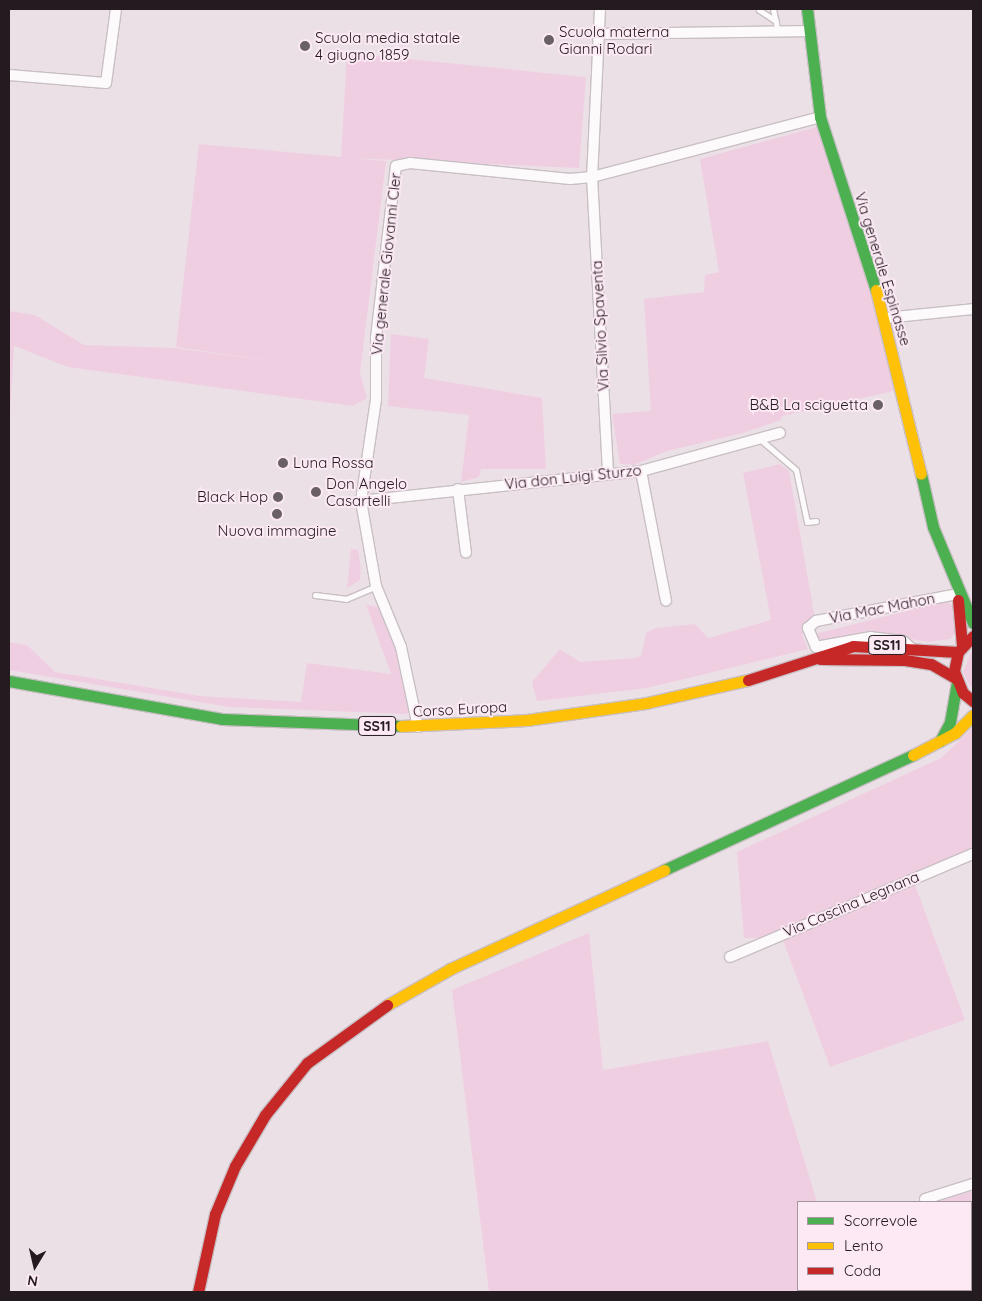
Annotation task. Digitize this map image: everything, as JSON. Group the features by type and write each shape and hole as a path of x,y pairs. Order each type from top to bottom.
{"street":[{"path":"9,75 106,83 116,9"},
{"name":"Via Silvio Spaventa","path":"600,9 592,176 608,475"},
{"name":"Via generale Espinasse","path":"807,9 820,117 886,318 927,504 958,594 973,623"},
{"path":"599,34 777,27 809,31"},
{"name":"Via generale Giovanni Cler","path":"418,727 401,647 376,586 361,501 376,399 376,338 396,166 410,163 570,179 592,176 820,117"},
{"path":"886,318 973,309"},
{"name":"Via don Luigi Sturzo","path":"361,501 458,489 641,471 780,434"},
{"path":"641,471 666,601"},
{"path":"458,489 466,553"},
{"name":"Via generale Espinasse","path":"940,742 950,722 960,649 958,594"},
{"name":"Via Mac Mahon","path":"910,647 903,641 871,637 816,646 808,628 816,621 958,594"},
{"path":"960,649 973,636"},
{"name":"Corso Europa","path":"9,681 147,709 222,719 418,727 527,720 646,703 820,659 853,646 960,649"},
{"name":"Corso Europa","path":"820,659 905,660 931,664 956,680"},
{"name":"SS11","path":"956,680 973,701"},
{"path":"198,1292 215,1214 235,1166 265,1115 307,1063 364,1018 450,969 918,753 940,742 973,715"},
{"name":"Via Cascina Legnana","path":"730,957 973,854"},
{"path":"925,1199 973,1184"}],"lane":[{"path":"774,9 777,27"},
{"path":"759,10 777,27"},
{"path":"761,440 796,470 807,522 816,521"},
{"path":"315,595 346,599 376,586"}],"shaded area":[{"path":"347,53 586,77 579,168 351,158 386,161 360,373 367,398 353,406 68,367 14,346 9,433 9,311 35,315 84,345 175,348 299,365 176,347 199,144 341,157"},
{"path":"817,127 883,330 894,391 782,416 781,420 743,433 667,451 634,465 620,464 612,414 651,411 644,299 704,292 705,275 719,272 700,159"},
{"path":"391,334 429,339 424,378 542,398 546,469 481,469 479,477 461,482 469,415 388,406"},
{"path":"780,464 789,471 813,607 808,609 813,608 815,617 802,635 808,649 647,688 537,701 532,682 560,649 580,662 635,658 641,656 646,633 656,628 695,624 708,638 771,620 743,473"},
{"path":"351,549 358,550 361,568 360,580 347,588"},
{"path":"947,601 953,606 955,634 950,639 928,642 867,631 821,641 815,634"},
{"path":"366,605 380,607 395,642 411,709 407,714 229,707 9,670 9,642 27,645 55,672 200,696 301,702 307,663 391,674"},
{"path":"973,648 973,691 963,672"},
{"path":"973,727 973,849 759,938 744,938 737,852 941,758"},
{"path":"915,885 965,1020 830,1067 782,938"},
{"path":"589,933 603,1070 768,1041 817,1201 797,1201 797,1291 844,1292 489,1292 452,990"},
{"path":"973,1191 972,1204 972,1201 938,1201"}],"traffic: fast":[{"path":"807,9 820,117 876,290"},
{"path":"921,474 933,527 973,623"},
{"path":"9,681 222,719 401,726"},
{"path":"940,741 950,722 957,682"},
{"path":"664,870 913,755"}],"traffic: slow":[{"path":"876,290 921,474"},
{"path":"401,726 527,720 646,703 748,680"},
{"path":"913,755 955,733 973,715"},
{"path":"387,1005 450,969 664,870"}],"traffic: jam":[{"path":"958,600 962,646"},
{"path":"973,636 958,652 954,671 963,693 973,701"},
{"path":"748,680 853,646 958,652"},
{"path":"820,659 905,660 931,664 955,678"},
{"path":"198,1292 215,1214 235,1166 265,1115 307,1063 387,1005"}],"place":[{"name":"Scuola materna Gianni Rodari","path":"549,40"},
{"name":"Scuola media statale 4 giugno 1859","path":"305,46"},
{"name":"B&B La sciguetta","path":"878,405"},
{"name":"Luna Rossa","path":"283,463"},
{"name":"Don Angelo Casartelli","path":"316,492"},
{"name":"Black Hop","path":"278,497"},
{"name":"Nuova immagine","path":"277,514"}]}
